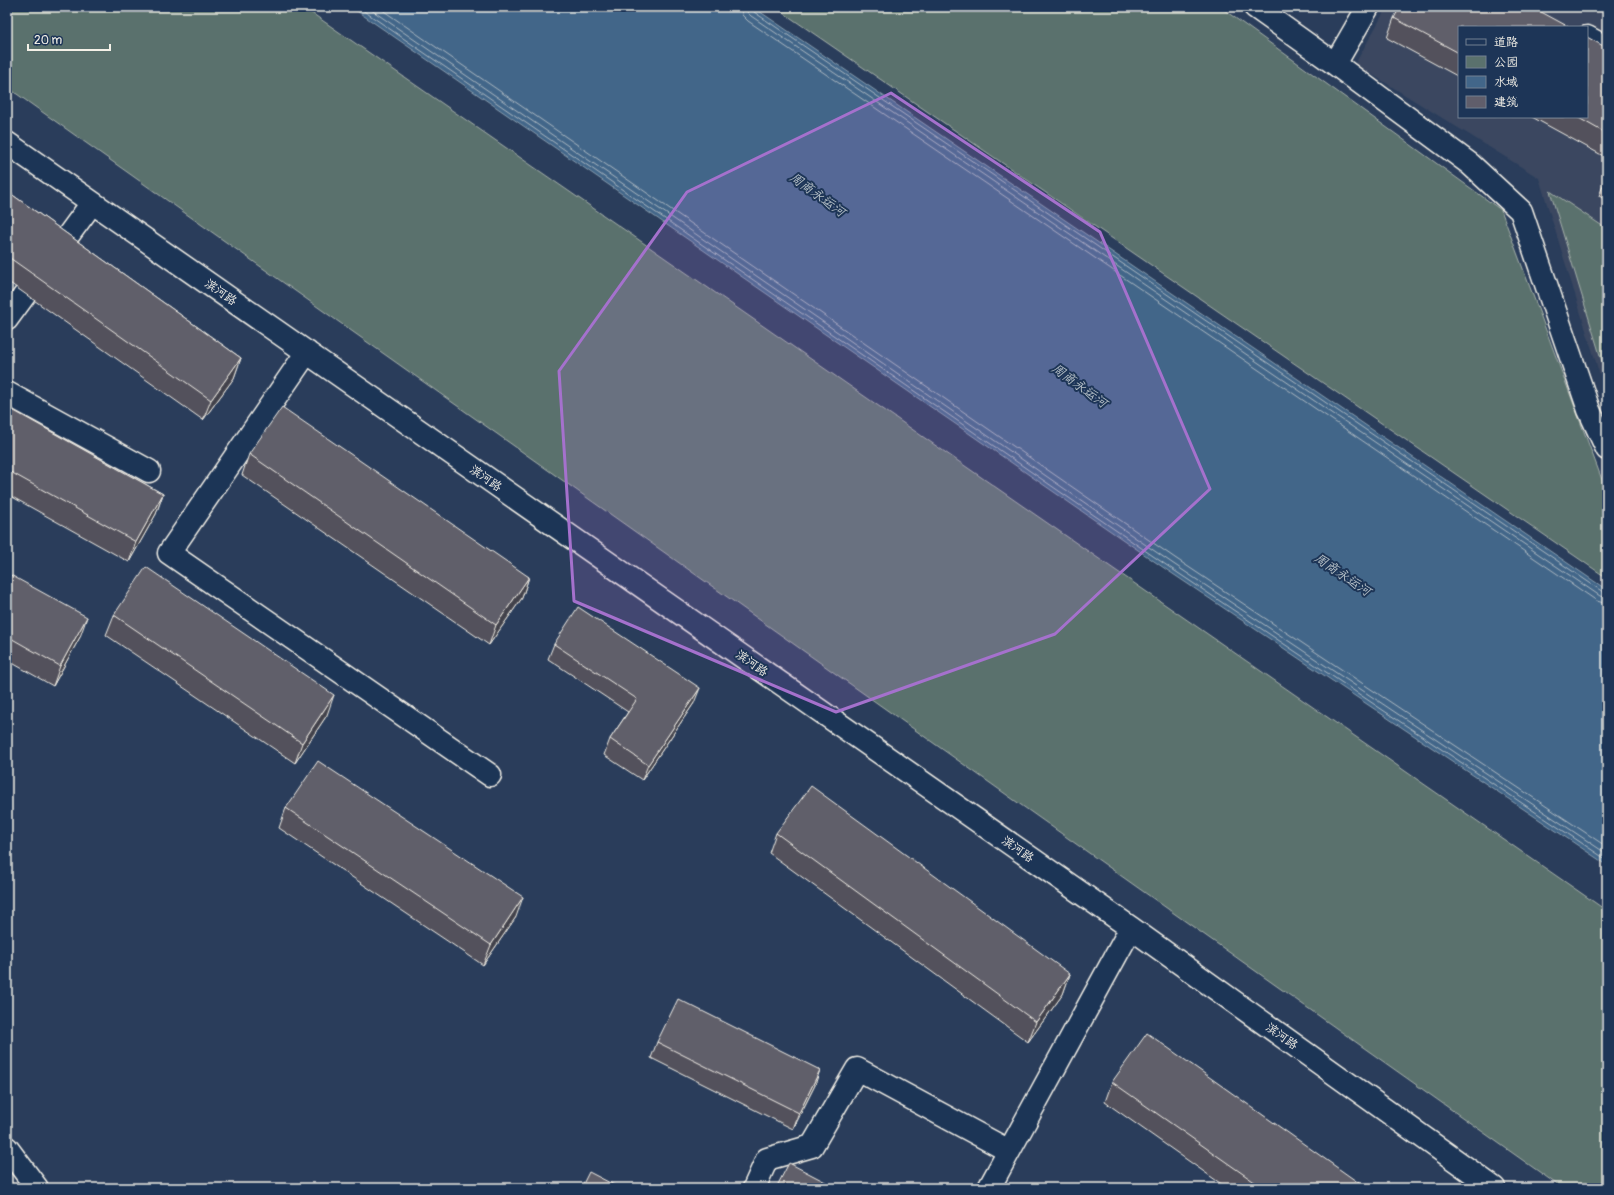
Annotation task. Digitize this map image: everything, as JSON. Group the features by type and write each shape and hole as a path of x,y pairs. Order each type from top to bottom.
{"street":[{"path":"1255,7 1470,164 1521,211 1589,410 1607,449"},
{"path":"1335,64 1368,7"},
{"path":"1588,38 1607,48"},
{"name":"滨河路","path":"7,143 1131,928 1494,1188"},
{"path":"7,319 92,203"},
{"path":"307,352 169,552 490,775"},
{"path":"7,393 149,471"},
{"path":"989,1188 1131,928"},
{"path":"754,1188 767,1158 812,1146 857,1070 1009,1151"},
{"path":"9,1157 36,1188"}],"highlighted area":[{"path":"891,93 1100,232 1210,489 1055,634 836,712 574,601 559,371 687,192"}],"shaded area":[{"path":"1387,7 1607,7 1607,398 1539,178 1355,64"}],"green space":[{"path":"7,7 303,7 1607,911 1607,1188 1562,1188 7,87"},
{"path":"775,7 1220,7 1501,210 1607,493 1607,578"},
{"path":"1550,191 1607,229 1607,378"}],"water":[{"name":"周商永运河","path":"351,7 753,7 1607,590 1607,865 1167,570"}],"building":[{"path":"1400,7 1532,7 1567,26 1458,26 1458,52 1394,18"},
{"path":"1588,38 1607,48 1607,134 1579,118 1588,118"},
{"path":"7,191 241,358 211,400 7,256"},
{"path":"7,407 163,494 136,542 7,470"},
{"path":"282,407 529,577 496,625 249,454"},
{"path":"146,567 334,695 302,743 114,615"},
{"path":"7,573 87,617 60,666 7,636"},
{"path":"578,607 700,688 648,765 610,739 637,699 554,644"},
{"path":"318,761 523,897 491,945 286,808"},
{"path":"811,786 1070,974 1036,1022 776,833"},
{"path":"678,999 820,1070 799,1113 657,1042"},
{"path":"1147,1033 1366,1188 1263,1188 1112,1082"},
{"path":"789,1163 837,1188 776,1188"},
{"path":"589,1172 620,1188 581,1188"}]}
